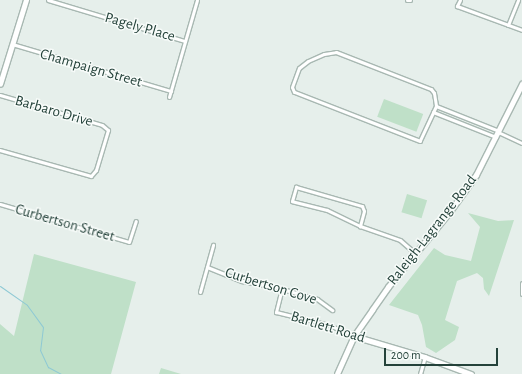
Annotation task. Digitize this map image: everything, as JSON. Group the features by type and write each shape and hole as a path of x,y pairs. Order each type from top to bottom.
{"main road":[{"path":"0,84 26,0"},
{"name":"Raleigh-Lagrange Road","path":"337,374 354,336 388,287 416,254 464,192 496,138 522,84"},
{"name":"Bartlett Road","path":"354,336 425,357 471,374"}],"street":[{"name":"Pagely Place","path":"48,0 186,41"},
{"path":"169,97 197,0"},
{"path":"460,0 457,6 522,30"},
{"path":"508,25 518,0"},
{"name":"Champaign Street","path":"12,44 171,91"},
{"path":"336,52 431,89 434,93 436,106 420,141 294,92 292,87 299,68 308,61 324,54 336,52"},
{"name":"Barbaro Drive","path":"0,95 102,125 107,129 96,170 91,176 0,150"},
{"path":"436,106 522,143"},
{"path":"433,112 496,138"},
{"path":"464,124 466,118"},
{"path":"360,226 364,211 362,206 298,188 295,190 292,201 327,210 360,226 400,240 416,254"},
{"name":"Curbertson Street","path":"0,204 129,242 136,221"},
{"path":"200,292 213,245"},
{"name":"Curbertson Cove","path":"207,267 242,281 282,288 321,300 332,310"},
{"path":"521,293 522,283"},
{"name":"Bartlett Road","path":"282,288 276,312 329,325 354,336"},
{"path":"420,374 425,357"}],"green space":[{"path":"384,99 423,114 416,132 377,117"},
{"path":"407,194 427,200 422,218 401,212"},
{"path":"468,213 498,221 514,220 489,296 484,289 483,278 477,273 457,281 445,320 459,327 455,340 436,353 426,347 422,325 418,315 389,305 434,248 445,255 471,261 480,227"},
{"path":"34,254 136,282 111,374 0,374 0,324 14,336"},
{"path":"161,368 181,374 159,374"}],"waterway":[{"path":"0,286 27,305 43,327 40,350 48,367 61,374"}]}
